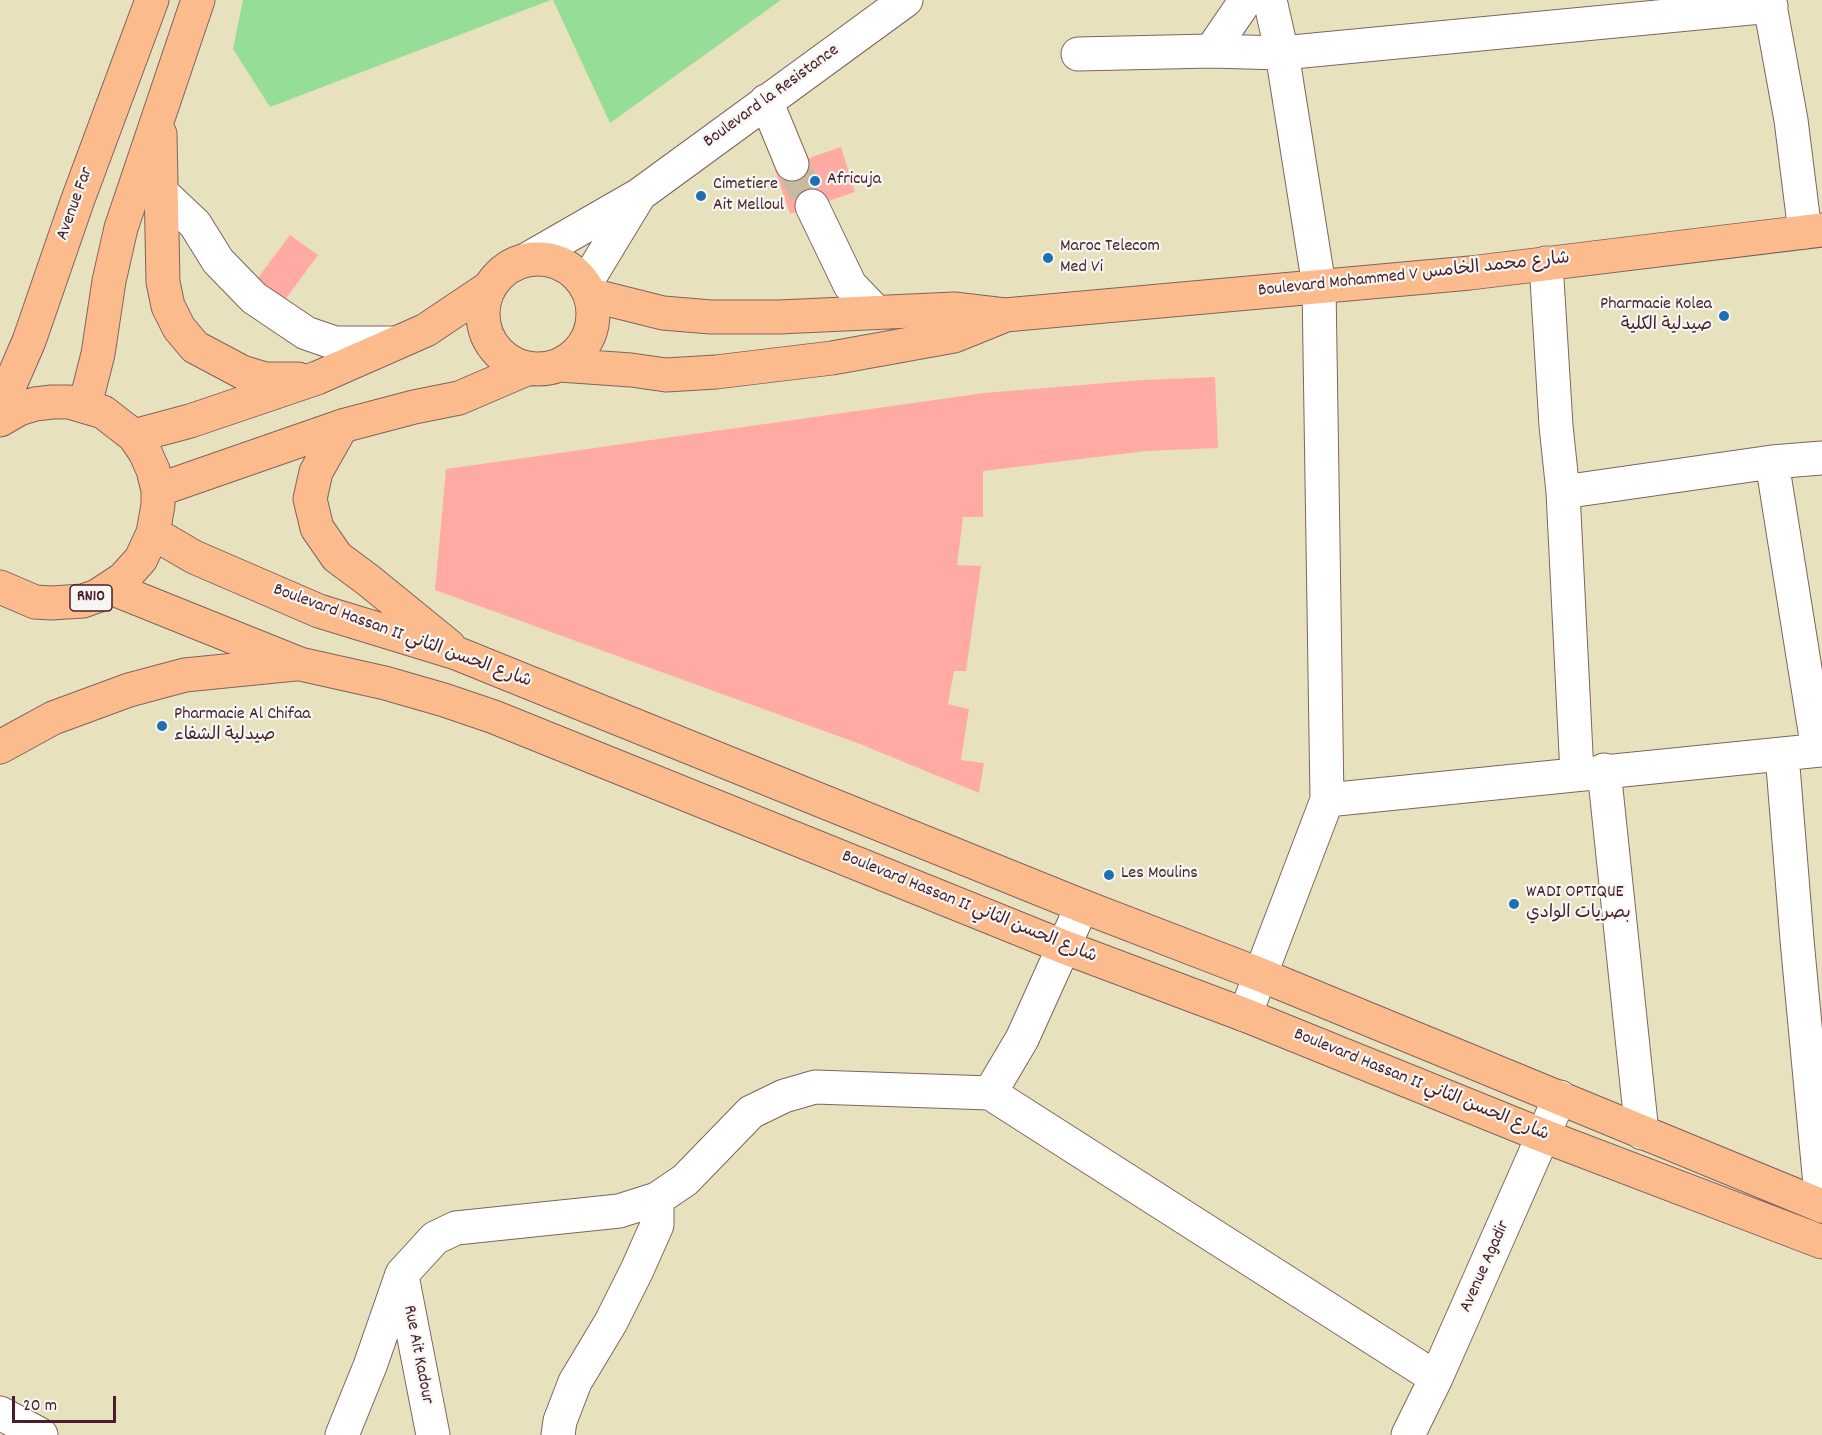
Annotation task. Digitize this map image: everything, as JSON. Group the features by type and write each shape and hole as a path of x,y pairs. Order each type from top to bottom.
{"main road":[{"name":"Avenue Far","path":"0,408 29,341 77,202 152,0"},
{"path":"85,405 98,354 121,228 198,0"},
{"path":"159,120 164,282 168,306 179,328 195,347 242,372 265,379 316,378"},
{"name":"Boulevard Mohammed V شارع محمد الخامس","path":"588,289 663,313 711,317 779,317 954,309 1005,315 1546,263 1814,231"},
{"path":"544,259 561,264 588,289 592,323 585,340 574,354 544,366 512,363 498,352 488,338 483,321 484,304 490,287 499,275 512,265 526,260 544,259"},
{"path":"134,436 190,421 316,378 426,330 490,287"},
{"name":"Boulevard Mohammed V شارع محمد الخامس","path":"158,490 342,426 459,398 544,366 631,370 666,375 716,372 832,358 954,336 1005,315"},
{"name":"RN10","path":"0,420 19,409 35,404 69,402 103,412 134,436 145,452 158,490 157,519 141,559 123,579 111,588 82,601 51,603 35,602 1,590"},
{"path":"342,426 316,472 310,499 316,528 337,557 456,652"},
{"name":"Boulevard Hassan II شارع الحسن الثاني","path":"153,533 194,556 319,611 456,652 1082,906 1261,975 1822,1206"},
{"name":"Boulevard Hassan II شارع الحسن الثاني","path":"111,588 300,664 395,686 494,717 1064,947 1245,1015 1544,1136 1822,1242"},
{"path":"0,747 53,718 129,690 184,675 300,664"}],"street":[{"name":"Boulevard la Resistance","path":"526,260 639,195 906,0"},
{"path":"1211,51 1246,0"},
{"path":"1245,1015 1328,800 1319,286 1282,53 1270,0"},
{"path":"1078,54 1211,51 1282,53 1770,3 1814,231"},
{"path":"766,101 792,164"},
{"path":"162,193 195,224 218,261 254,298 306,333 335,343 395,343"},
{"name":"Boulevard la Resistance","path":"588,289 639,195"},
{"path":"812,206 850,285 875,311"},
{"path":"1546,263 1556,426 1591,772 1642,1133"},
{"path":"1563,492 1772,462 1822,458"},
{"path":"1328,800 1820,750 1772,462"},
{"path":"1782,754 1810,940 1822,1206"},
{"path":"990,1093 1022,1040 1082,906"},
{"path":"342,1435 370,1366 402,1274 435,1238 456,1228 619,1211 657,1198 685,1180 751,1112 784,1096 815,1087 990,1093 1436,1378"},
{"name":"Avenue Agadir","path":"1408,1435 1436,1378 1560,1097"},
{"path":"558,1435 560,1421 575,1382 610,1322 657,1225 657,1198"},
{"name":"Rue Ait Kadour","path":"402,1274 433,1435"},
{"path":"0,1413 41,1435"}],"green space":[{"path":"243,0 551,0 270,107 233,49"},
{"path":"553,0 781,0 610,123"}],"building":[{"name":"Africuja","path":"841,147 855,192 790,214 775,170"},
{"path":"290,235 318,255 282,304 254,283"},
{"path":"1215,377 1218,448 1146,451 983,471 983,517 963,517 957,565 981,566 966,671 954,671 948,704 969,709 961,760 984,763 979,793 860,744 435,590 446,469 984,393 1143,380"}],"tunnel":[{"path":"792,164 812,206"}],"place":[{"name":"Africuja","path":"815,181"},
{"name":"Cimetiere Ait Melloul","path":"701,196"},
{"name":"Maroc Telecom Med Vi","path":"1048,258"},
{"name":"Pharmacie Kolea صيدلية الكلية","path":"1724,316"},
{"name":"Pharmacie Al Chifaa صيدلية الشفاء","path":"162,726"},
{"name":"Les Moulins","path":"1109,875"},
{"name":"WADI OPTIQUE بصريات الوادي","path":"1514,904"}]}
